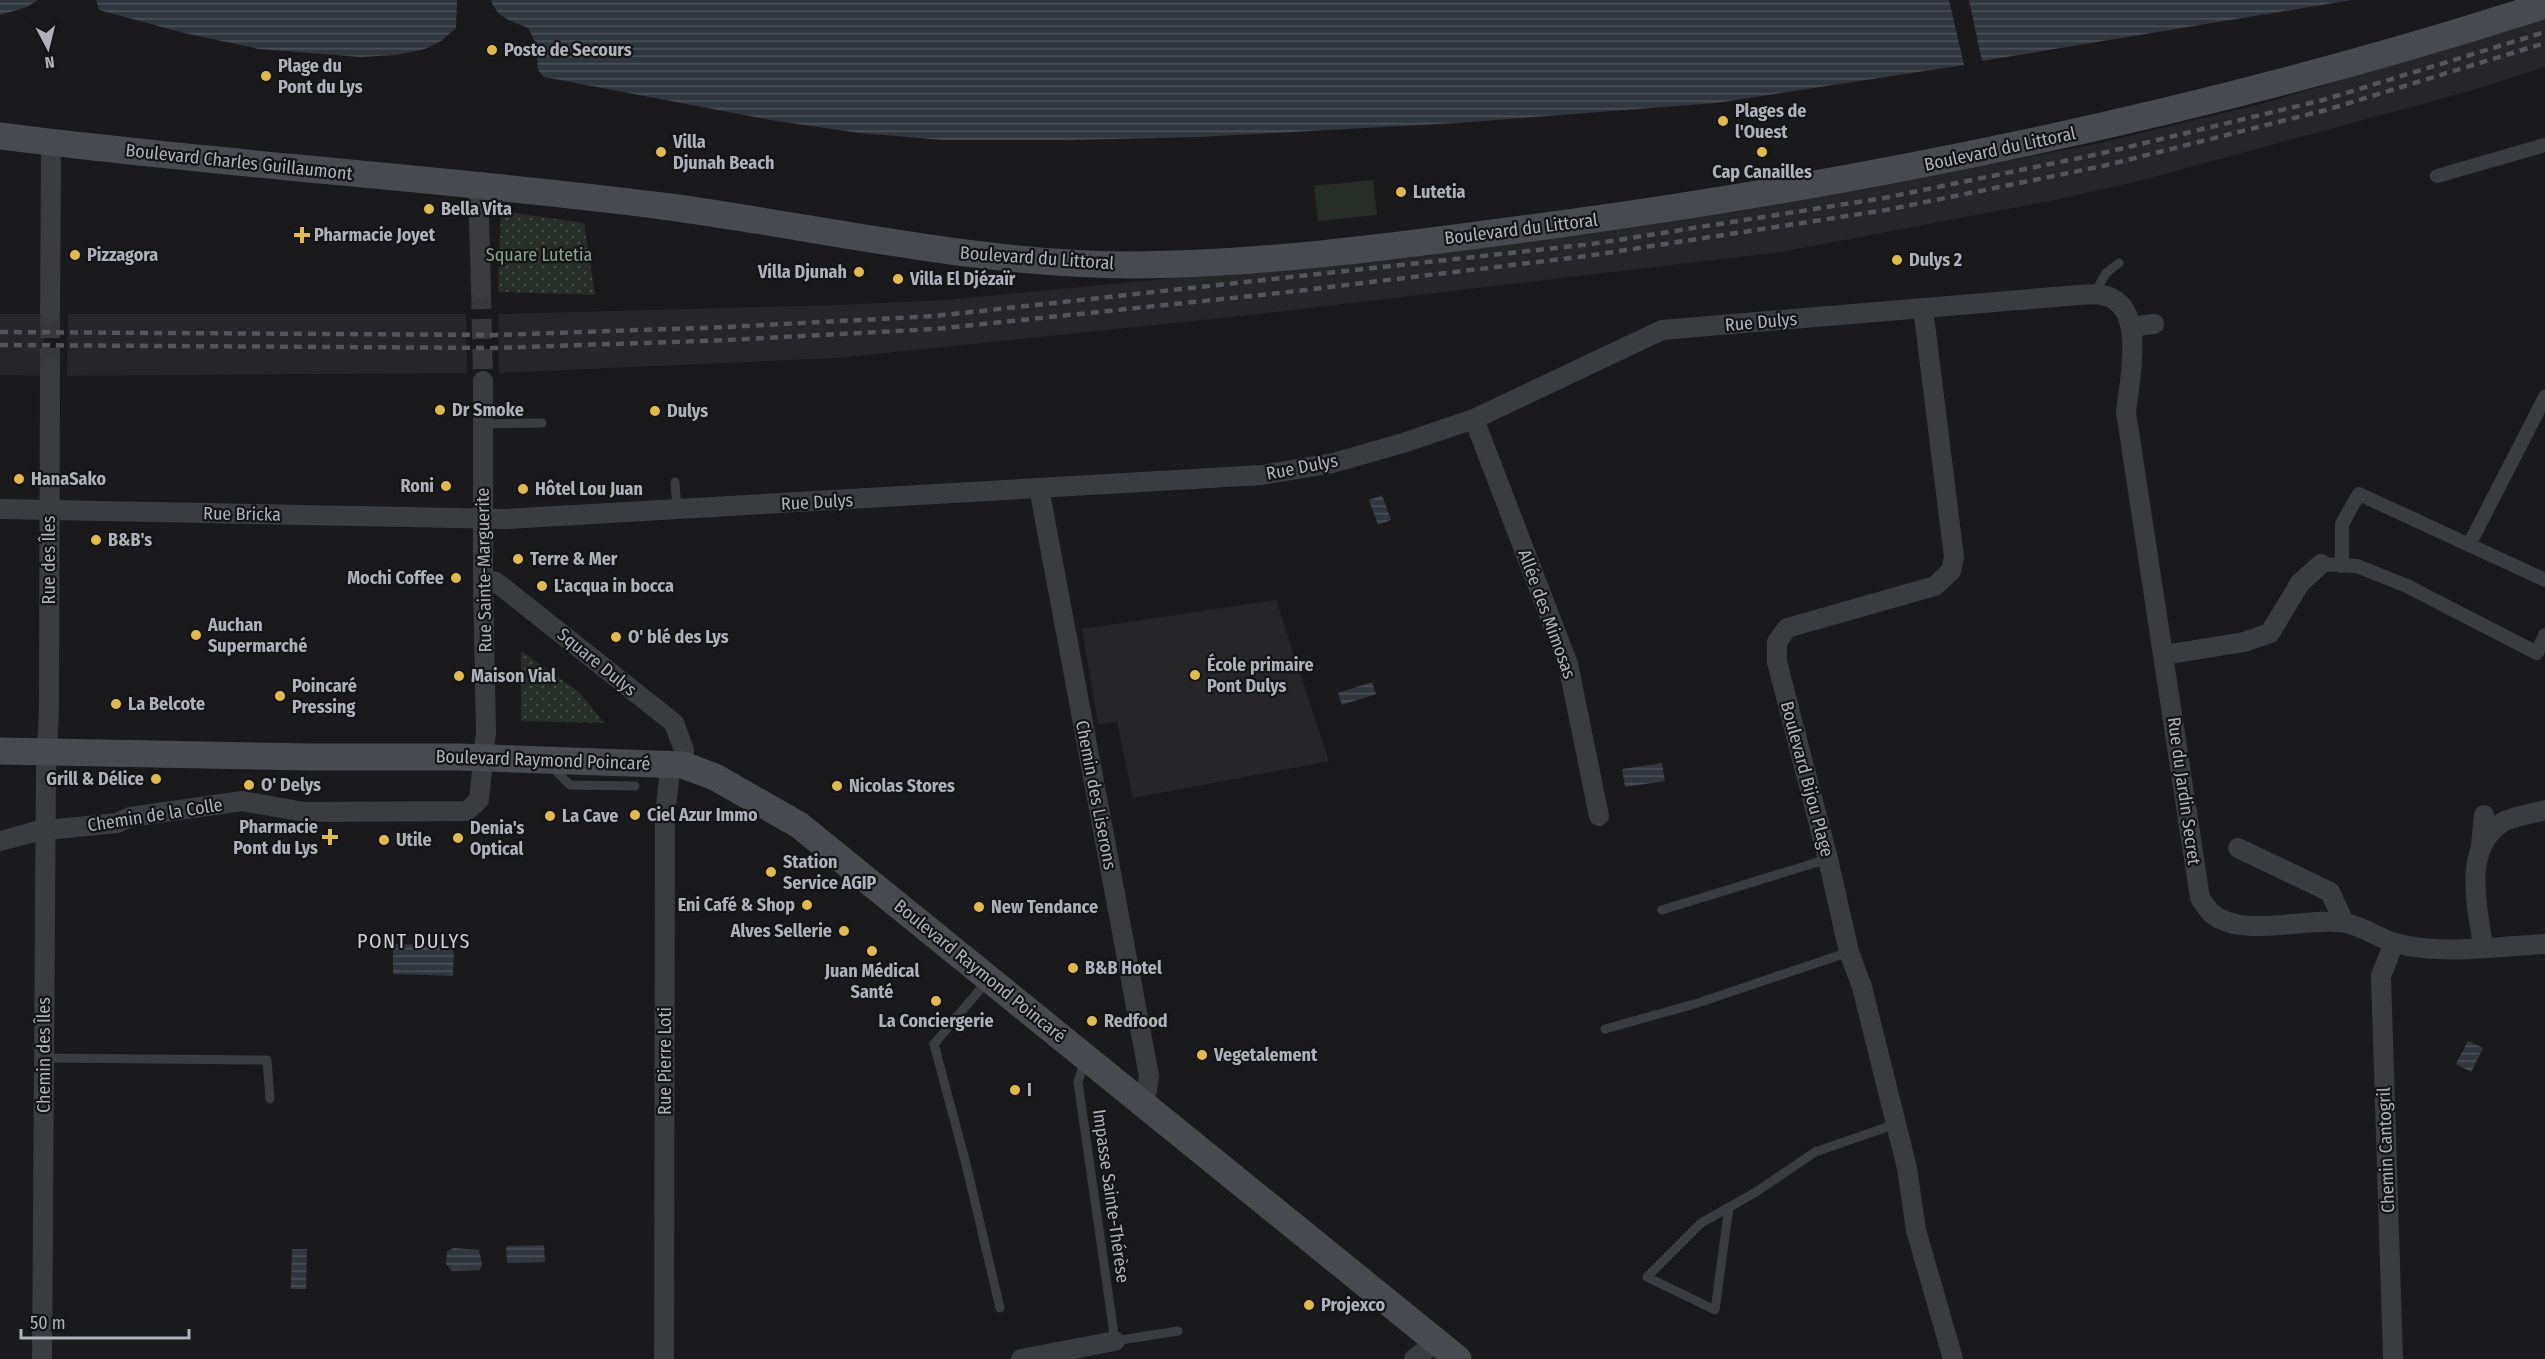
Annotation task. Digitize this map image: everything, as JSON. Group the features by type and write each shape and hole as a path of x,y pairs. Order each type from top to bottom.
{"main road":[{"name":"Boulevard du Littoral","path":"478,187 668,207 956,252 1016,258 1126,265 1185,264 1280,257 1477,235 1656,211 1884,173 2124,122 2297,79 2545,6"},
{"name":"Boulevard Charles Guillaumont","path":"0,136 478,187"},
{"name":"Boulevard Raymond Poincaré","path":"0,751 485,758 546,762 677,764 716,777 799,825 1458,1359"}],"street":[{"path":"50,314 51,143"},
{"path":"2438,176 2545,145"},
{"path":"478,187 481,289"},
{"name":"Rue Dulys","path":"483,519 1262,475 1333,463 1474,419 1662,330 2094,294"},
{"name":"Rue du Jardin Secret","path":"2094,294 2107,296 2116,301 2127,315 2131,327 2131,364 2126,412 2200,898 2210,912 2226,922 2245,925 2344,922 2372,931 2394,943 2437,950 2545,944"},
{"name":"Boulevard Bijou Plage","path":"1923,308 1954,557 1951,571 1935,586 1787,628 1777,642 1777,662 1828,859 1849,952 1863,987 1907,1168 1916,1230 1953,1359"},
{"path":"2131,327 2154,324"},
{"name":"Rue des Îles","path":"48,752 50,368"},
{"name":"Rue Sainte-Marguerite","path":"483,381 485,758"},
{"path":"2469,545 2545,397"},
{"name":"Allée des Mimosas","path":"1474,419 1568,664 1599,816"},
{"name":"Chemin des Liserons","path":"1039,488 1149,1076 1147,1090 1141,1101"},
{"path":"2342,566 2342,524 2359,494 2545,580"},
{"name":"Rue Bricka","path":"0,509 483,519"},
{"path":"2164,655 2244,642 2270,633 2300,583 2321,564 2357,566 2407,586 2536,653 2545,635"},
{"name":"Square Dulys","path":"483,580 496,582 674,723 684,750 677,764"},
{"name":"Chemin des Îles","path":"42,1359 48,752"},
{"name":"Chemin de la Colle","path":"0,841 46,831 117,823 130,817 242,801 305,812 467,811 479,800 485,758"},
{"name":"Rue Pierre Loti","path":"664,1359 665,813 677,764"},
{"path":"2481,845 2501,823 2545,810"},
{"path":"2483,947 2474,883 2484,815"},
{"path":"2238,848 2330,892 2344,922"},
{"name":"Chemin Cantogril","path":"2393,1359 2381,976 2394,943"},
{"path":"1021,1359 1115,1341"},
{"path":"1414,1359 1437,1341"}],"lane":[{"path":"2094,294 2106,273 2119,263"},
{"path":"483,424 542,423"},
{"path":"675,482 677,509"},
{"path":"546,762 570,785 635,786"},
{"path":"1662,910 1828,859"},
{"path":"1605,1029 1698,1003 1849,952"},
{"path":"989,978 934,1044 966,1164 1000,1308"},
{"name":"Impasse Sainte-Thérèse","path":"1086,1057 1078,1082 1115,1341"},
{"path":"44,1058 267,1060 270,1099"},
{"path":"1729,1207 1715,1310 1647,1277 1701,1223 1815,1152 1896,1124"},
{"path":"1115,1341 1178,1332"}],"shaded area":[{"path":"0,0 38,0 27,7 0,15"},
{"path":"96,0 457,0 456,28 441,41 425,49 396,55 361,57 259,49 184,33 99,10"},
{"path":"491,0 1949,0 1964,65 1716,103 1457,123 1201,137 943,140 859,133 770,120 544,77 538,70 536,43 528,28 501,15"},
{"path":"1969,0 2352,0 1982,61"},
{"path":"2545,18 2545,67 2470,91 2139,181 2055,200 1781,252 1260,314 838,358 499,373 498,314 947,300 1205,275 1620,229 1875,187 2100,143 2265,103"},
{"path":"0,314 44,314 44,376 0,375"},
{"path":"68,314 466,314 467,373 67,376"},
{"path":"1382,495 1391,520 1378,525 1369,500"},
{"name":"École primaire Pont Dulys","path":"1276,600 1329,761 1133,798 1117,722 1098,724 1082,629"},
{"path":"1372,682 1376,694 1342,705 1338,693"},
{"path":"1662,763 1665,781 1625,787 1622,769"},
{"path":"393,944 454,945 453,976 393,974"},
{"path":"2468,1041 2483,1048 2471,1072 2456,1064"},
{"path":"544,1245 545,1262 507,1263 506,1246"},
{"path":"454,1248 479,1250 482,1264 480,1270 452,1271 446,1264 447,1251"},
{"path":"292,1249 307,1249 306,1289 291,1289"}],"green space":[{"path":"1373,180 1377,215 1318,221 1314,186"},
{"name":"Square Lutetia","path":"501,211 584,223 595,295 498,292"},
{"path":"521,651 579,692 604,723 521,721"}],"tunnel":[{"path":"481,289 483,381"},
{"path":"50,314 50,368"}],"railway":[{"path":"0,332 496,335 727,327 935,316 1592,244 1884,198 2099,154 2323,100 2545,32"},
{"path":"0,345 498,348 727,340 935,329 1280,293 1587,256 1886,210 2103,166 2326,110 2545,43"}],"place":[{"name":"Poste de Secours","path":"492,50"},
{"name":"Plage du Pont du Lys","path":"266,76"},
{"name":"Plages de l'Ouest","path":"1723,121"},
{"name":"Villa Djunah Beach","path":"661,152"},
{"name":"Cap Canailles","path":"1762,152"},
{"name":"Lutetia","path":"1401,192"},
{"name":"Bella Vita","path":"429,209"},
{"name":"Pharmacie Joyet","path":"302,235"},
{"name":"Pizzagora","path":"75,255"},
{"name":"Dulys 2","path":"1897,260"},
{"name":"Villa Djunah","path":"859,272"},
{"name":"Villa El Djézaïr","path":"898,279"},
{"name":"Dr Smoke","path":"440,410"},
{"name":"Dulys","path":"655,411"},
{"name":"HanaSako","path":"19,479"},
{"name":"Roni","path":"446,486"},
{"name":"Hôtel Lou Juan","path":"523,489"},
{"name":"B&B's","path":"96,540"},
{"name":"Terre & Mer","path":"518,559"},
{"name":"Mochi Coffee","path":"456,578"},
{"name":"L'acqua in bocca","path":"542,586"},
{"name":"Auchan Supermarché","path":"196,635"},
{"name":"O' blé des Lys","path":"616,637"},
{"name":"École primaire Pont Dulys","path":"1195,675"},
{"name":"Maison Vial","path":"459,676"},
{"name":"Poincaré Pressing","path":"280,696"},
{"name":"La Belcote","path":"116,704"},
{"name":"Grill & Délice","path":"156,779"},
{"name":"O' Delys","path":"249,785"},
{"name":"Nicolas Stores","path":"837,786"},
{"name":"Ciel Azur Immo","path":"635,815"},
{"name":"La Cave","path":"550,816"},
{"name":"Pharmacie Pont du Lys","path":"330,837"},
{"name":"Denia's Optical","path":"458,838"},
{"name":"Utile","path":"384,840"},
{"name":"Station Service AGIP","path":"771,872"},
{"name":"Eni Café & Shop","path":"807,905"},
{"name":"New Tendance","path":"979,907"},
{"name":"Alves Sellerie","path":"844,931"},
{"name":"Juan Médical Santé","path":"872,951"},
{"name":"B&B Hotel","path":"1073,968"},
{"name":"La Conciergerie","path":"936,1001"},
{"name":"Redfood","path":"1092,1021"},
{"name":"Vegetalement","path":"1202,1055"},
{"name":"I","path":"1015,1090"},
{"name":"Projexco","path":"1309,1305"}],"district":[{"name":"PONT DULYS","path":"414,941"}]}
